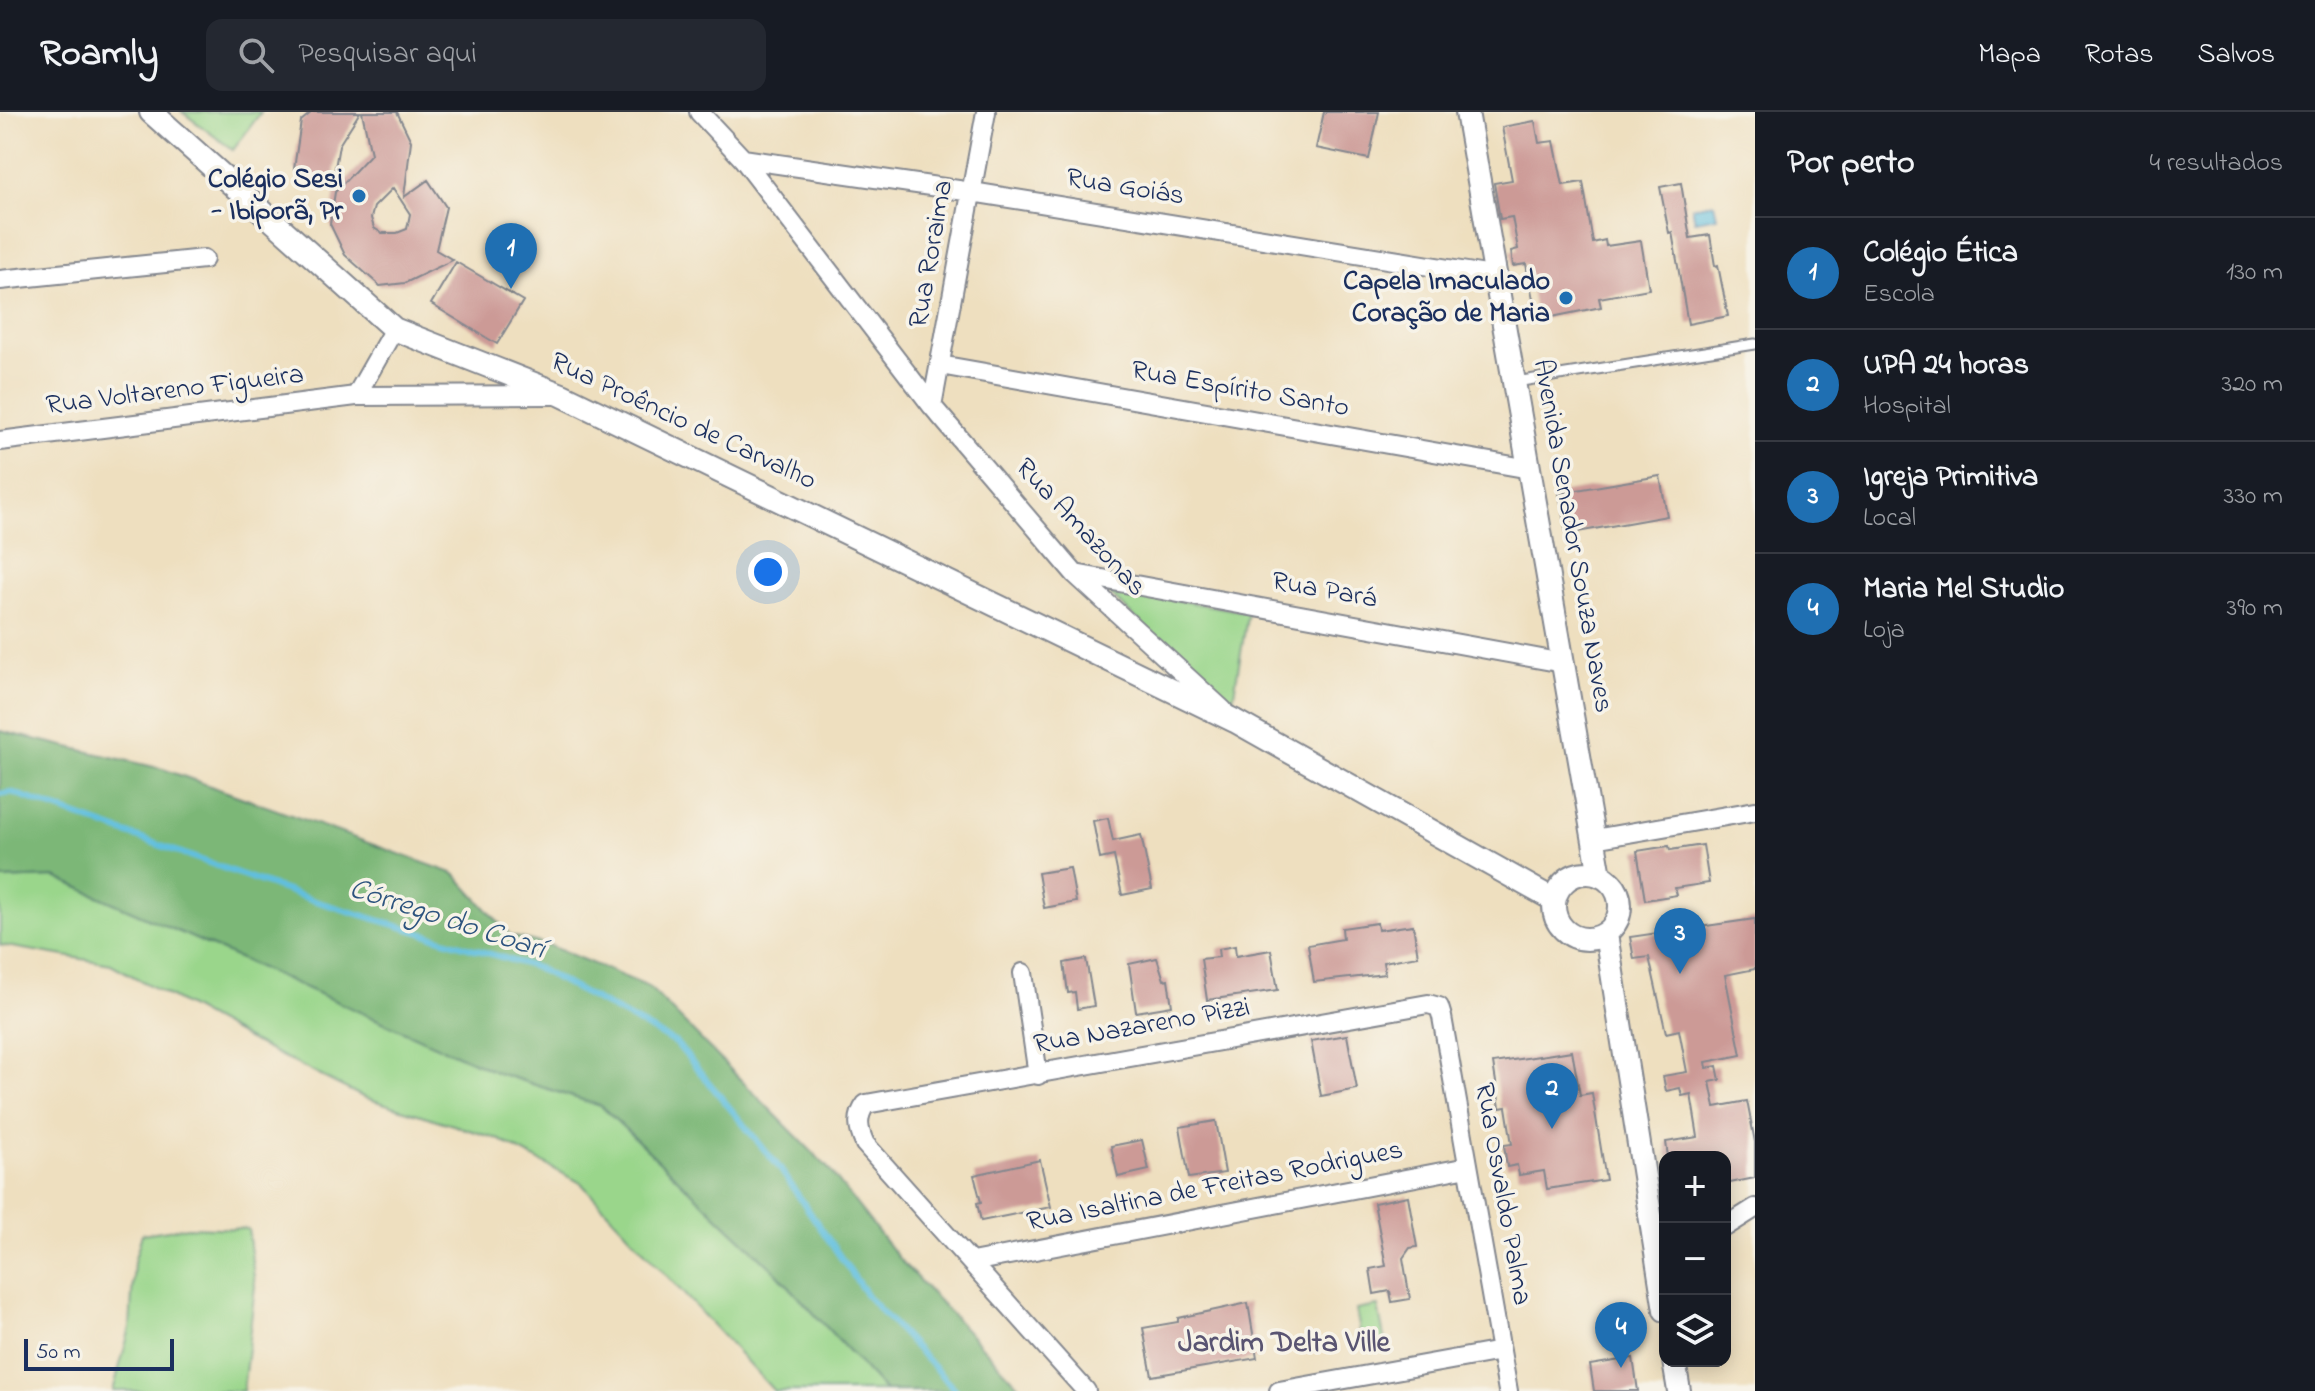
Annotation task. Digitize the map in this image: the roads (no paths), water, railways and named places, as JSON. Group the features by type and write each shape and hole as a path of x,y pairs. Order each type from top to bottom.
{"street":[{"name":"Rua Proêncio de Carvalho","path":"151,112 394,329 562,395 1235,721"},
{"name":"Rua Amazonas","path":"699,112 743,159 932,406 1075,574 1235,721 1554,900"},
{"name":"Rua Roraima","path":"932,406 986,112"},
{"name":"Avenida Senador Souza Naves","path":"1467,112 1600,876"},
{"name":"Rua Goiás","path":"743,159 972,192 1498,277"},
{"path":"0,280 204,259"},
{"path":"356,396 394,329"},
{"name":"Rua Espírito Santo","path":"940,365 1530,469"},
{"name":"Rua Voltareno Figueira","path":"0,441 356,396 562,395"},
{"name":"Rua Pará","path":"1075,574 1563,663"},
{"path":"1594,839 1755,811"},
{"path":"1591,873 1600,876 1618,892 1621,907 1617,923 1606,934 1584,940 1573,937 1557,922 1554,900 1572,877 1591,873"},
{"path":"1606,934 1659,1250"},
{"path":"1023,973 1038,1075"},
{"name":"Rua Nazareno Pizzi","path":"972,1262 865,1144 858,1131 859,1113 866,1104 1419,1004 1439,1007"},
{"name":"Rua Osvaldo Palma","path":"1439,1007 1508,1391"},
{"name":"Rua Isaltina de Freitas Rodrigues","path":"972,1262 1468,1167"},
{"path":"1731,1223 1755,1208"},
{"path":"972,1262 1086,1391"},
{"path":"1279,1391 1501,1351"},
{"path":"1675,1367 1679,1391"}],"lane":[{"path":"1515,382 1755,344"}],"water":[{"path":"1714,203 1717,217 1695,221 1692,207"}],"waterway":[{"name":"Córrego do Coarí","path":"0,794 11,792 315,901 537,968 676,1043 778,1166 868,1297 956,1391"}],"place":[{"name":"Colégio Sesi - Ibiporã, Pr","path":"359,196"},
{"name":"Colégio Ética","path":"511,289"},
{"name":"Capela Imaculado Coração de Maria","path":"1566,298"},
{"name":"Igreja Primitiva","path":"1680,974"},
{"name":"UPA 24 horas","path":"1552,1129"},
{"name":"Maria Mel Studio","path":"1621,1368"}],"district":[{"name":"Jardim Delta Ville","path":"1284,1344"}]}
